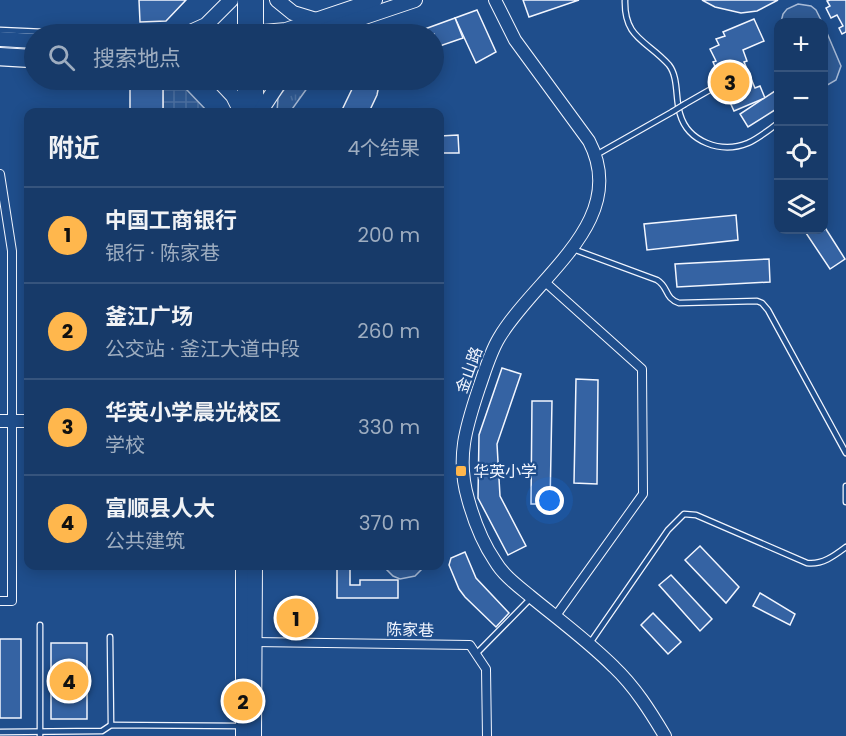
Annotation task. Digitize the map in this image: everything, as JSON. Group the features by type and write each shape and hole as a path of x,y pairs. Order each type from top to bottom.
{"main road":[{"path":"207,24 231,0"},
{"path":"245,0 249,24"},
{"path":"252,24 256,0"},
{"path":"277,0 310,24"},
{"path":"331,24 375,0"},
{"path":"339,24 415,0"},
{"path":"0,39 24,40"},
{"path":"0,55 24,56"},
{"path":"227,90 240,108"},
{"path":"243,108 244,90"},
{"path":"257,90 258,108"},
{"path":"261,108 274,90"},
{"path":"243,570 243,731"},
{"path":"254,736 255,570"}],"street":[{"name":"金山路","path":"495,0 515,40 579,124 596,155 599,186 596,207 586,230 513,318 499,338 489,360 462,445 461,471 467,498 481,538 496,564 614,667 642,699 665,736"},
{"path":"0,174 12,251 6,421 12,601 0,601"},
{"path":"544,281 642,369 643,494 555,617"},
{"path":"6,421 24,421"},
{"name":"陈家巷","path":"254,642 470,645 477,654"},
{"path":"477,654 486,669 486,736"}],"lane":[{"path":"625,0 625,16 632,31 670,66 674,76 680,114 685,125 695,137 707,144 720,147 734,146 746,144 774,126"},
{"path":"0,30 24,31"},
{"path":"0,63 24,64"},
{"path":"596,155 713,88"},
{"path":"572,248 657,280 674,302 757,301 762,303 768,310 846,453"},
{"path":"846,486 846,502"},
{"path":"589,645 668,530 684,514 696,515 807,563 816,564 846,547"},
{"path":"477,654 532,597"},
{"path":"40,625 40,734"},
{"path":"0,732 102,734 111,725 110,638"},
{"path":"111,725 243,731"}],"green space":[{"path":"284,90 306,90 293,108 277,108 278,98"}],"shaded area":[{"path":"798,4 811,6 820,18 782,18 787,9"},
{"path":"828,35 841,66 836,80 828,85"},
{"path":"163,90 187,90 204,108 163,108"},
{"path":"387,570 421,570 415,576 400,579"}],"building":[{"path":"139,0 186,0 166,21 140,22"},
{"path":"523,0 579,0 529,17"},
{"path":"702,0 778,0 757,11 741,13 715,7"},
{"path":"846,0 846,32 842,34 839,28 843,26 837,15 831,18 826,8 830,6 827,1"},
{"path":"477,10 496,52 476,63 455,18"},
{"path":"455,18 463,38 444,45 444,24 438,24"},
{"path":"754,19 764,41 743,50 747,61 744,62 755,88 760,86 765,98 734,111 729,100 732,98 720,70 717,71 713,62 716,61 710,49 719,45 716,39 725,36 723,32"},
{"path":"130,90 163,90 163,108 130,108"},
{"path":"352,90 378,90 371,108 343,108"},
{"path":"774,92 774,111 748,127 740,114"},
{"path":"458,135 459,153 444,153 444,136"},
{"path":"736,215 738,240 647,250 644,224"},
{"path":"828,232 845,259 830,269 807,234"},
{"path":"769,259 770,282 677,287 675,264"},
{"path":"502,368 521,374 497,444 500,496 526,546 508,555 478,498 479,435"},
{"path":"576,379 598,380 597,484 574,483"},
{"path":"532,401 552,401 550,504 531,504"},
{"path":"700,546 739,587 726,603 685,560"},
{"path":"465,552 476,578 509,613 496,627 465,597 449,565 451,558"},
{"path":"337,570 350,570 350,585 360,585 360,580 398,580 398,598 337,598"},
{"path":"671,575 712,619 700,631 659,585"},
{"path":"760,593 795,614 790,625 753,606"},
{"path":"653,613 681,642 668,654 641,625"},
{"path":"0,639 21,639 21,718 0,718"},
{"path":"51,643 87,643 87,719 51,719"}],"place":[{"name":"华英小学晨光校区","path":"730,82"},
{"name":"华英小学","path":"461,471"},
{"name":"中国工商银行","path":"296,618"},
{"name":"富顺县人大","path":"69,681"},
{"name":"釜江广场","path":"243,701"}]}
